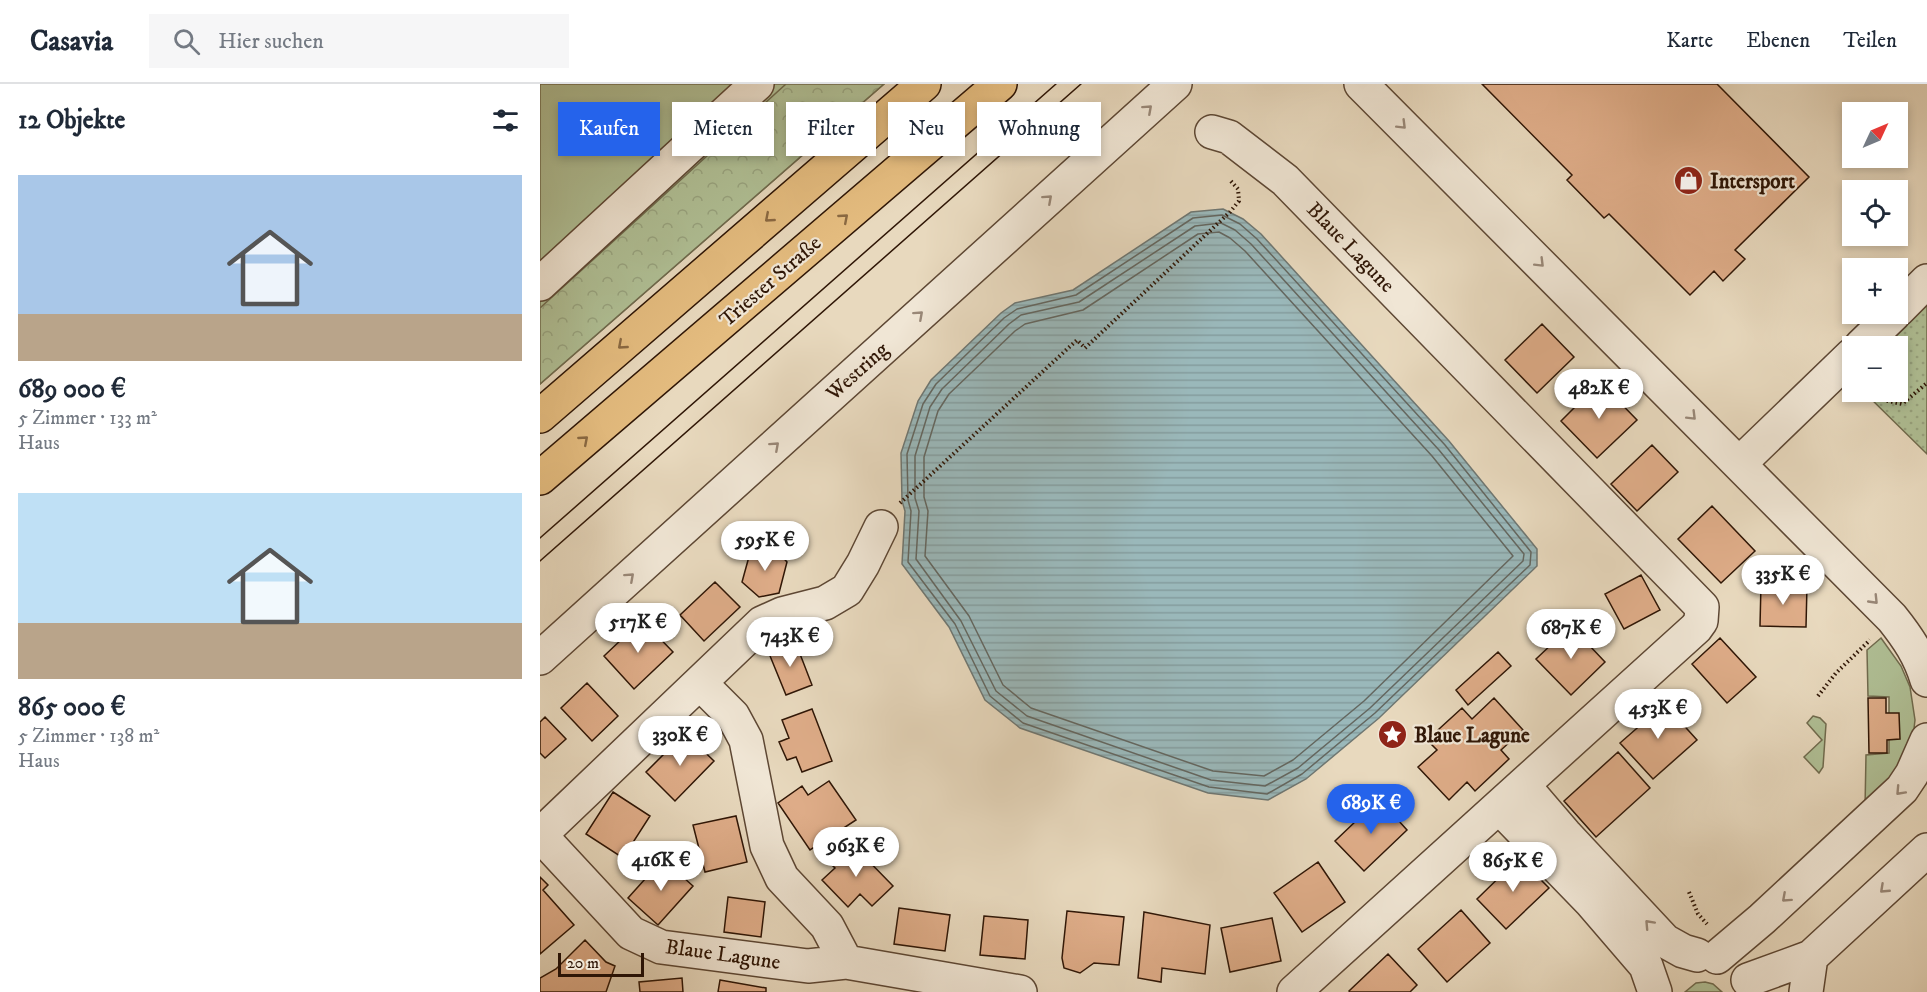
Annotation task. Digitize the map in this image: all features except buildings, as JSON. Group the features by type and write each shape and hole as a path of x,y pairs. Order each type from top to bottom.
{"main road":[{"path":"540,416 924,84"},
{"name":"Triester Straße","path":"540,478 1000,84"}],"street":[{"path":"540,284 757,84"},
{"name":"Westring","path":"540,658 1175,84"},
{"path":"1360,84 1892,618 1908,638 1922,663 1927,680"},
{"name":"Blaue Lagune","path":"1212,132 1229,137 1285,180 1702,607 1702,616 1696,628 1294,992"},
{"path":"1908,300 1927,281"},
{"path":"1871,336 1884,324"},
{"path":"1739,464 1842,365"},
{"name":"Blaue Lagune","path":"881,527 847,590 825,603 782,614 762,623 540,835 631,933 661,947 806,979 846,962 1020,992"},
{"path":"700,683 733,716 746,740 767,846 782,878 827,926 846,962"},
{"path":"1655,992 1664,975 1678,962 1707,956 1779,904 1902,789 1912,774 1927,740"},
{"path":"1523,784 1565,834 1665,941 1683,951 1734,965 1750,986 1811,957 1927,849"},
{"path":"1499,807 1591,902 1646,966 1655,992"},
{"path":"1806,992 1811,957"}],"path":[{"path":"902,501 1077,340 1085,348 1230,212"},
{"path":"1820,386 1902,404 1927,383"},
{"path":"1818,696 1861,648"}],"green space":[{"path":"540,84 884,84 863,102 786,102 786,156 801,156 540,384"},
{"path":"786,84 884,84 863,102 786,102 786,156 801,156 540,384 540,308 707,156 774,156 774,102 766,102"},
{"path":"1927,291 1927,454 1874,402 1908,402 1908,336 1883,336 1895,324 1908,324 1908,310"},
{"path":"1881,638 1901,666 1910,687 1915,720 1911,754 1865,808 1866,755 1889,753 1889,697 1868,696 1867,650"},
{"path":"1813,716 1820,718 1826,724 1823,767 1819,773 1804,757 1822,740 1807,723"},
{"path":"1696,983 1713,984 1722,992 1685,992"}],"water":[{"name":"Blaue Lagune","path":"1223,209 1243,219 1261,234 1449,441 1537,549 1537,566 1379,718 1306,779 1268,800 1208,793 1020,728 985,700 949,627 902,564 905,511 902,501 901,453 918,401 931,380 1001,313 1015,303 1073,290 1191,212"}],"tram line":[{"path":"540,538 1056,84"},
{"path":"540,561 1081,84"}],"place":[{"name":"Intersport","path":"1689,181"},
{"name":"Blaue Lagune","path":"1393,735"}]}
